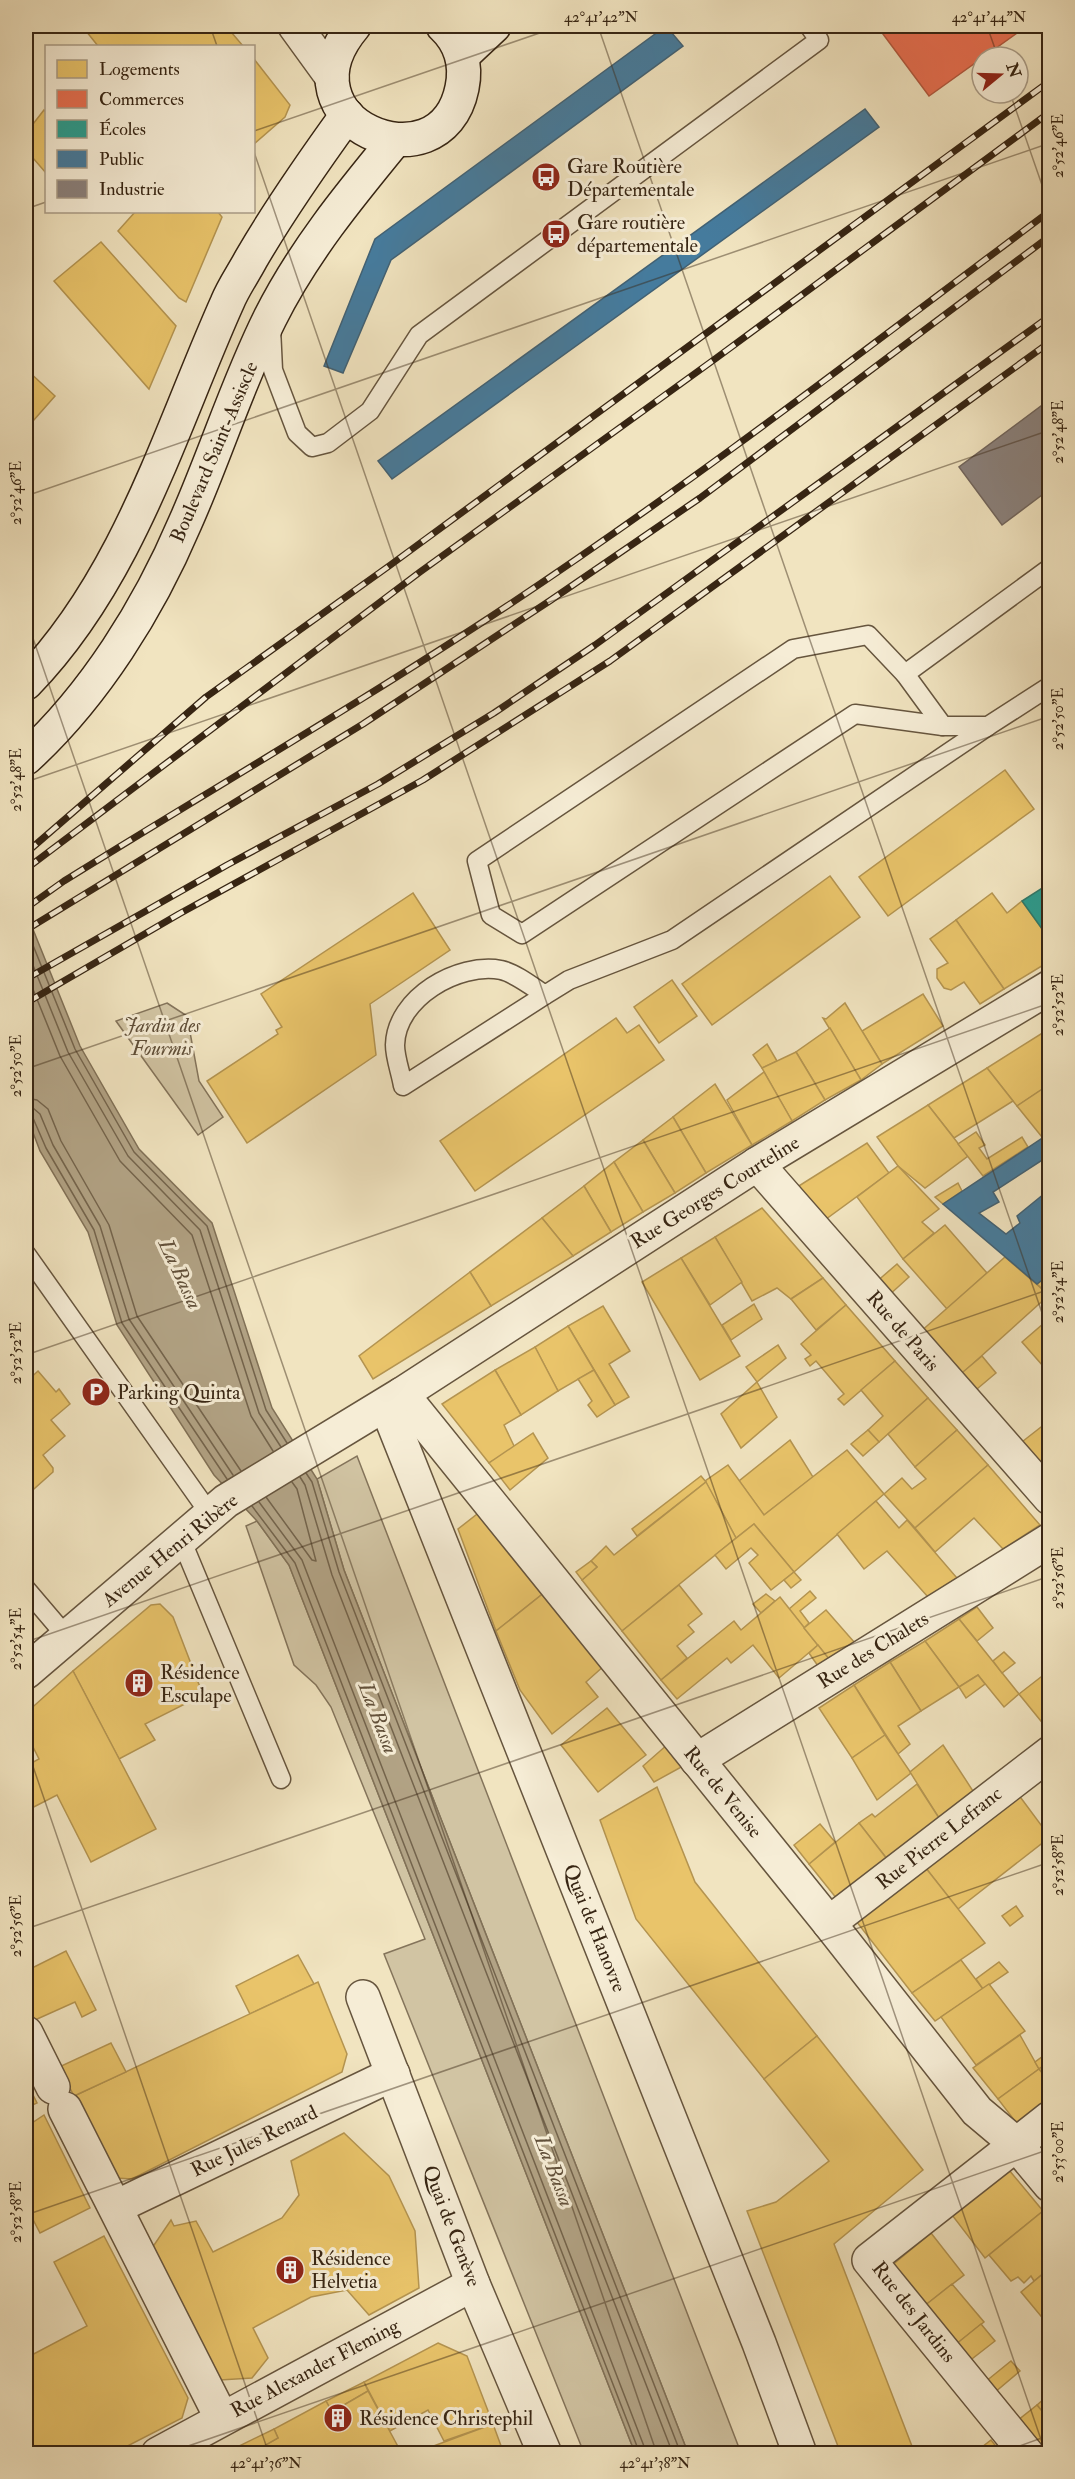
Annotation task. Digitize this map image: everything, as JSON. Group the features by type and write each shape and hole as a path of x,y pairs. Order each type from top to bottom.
{"street":[{"path":"296,26 332,77"},
{"path":"354,26 343,39 334,57 332,77 336,97 347,115 360,128 377,137 395,140 416,138 435,129 450,115 461,97 465,76 462,56 455,40 442,26"},
{"path":"462,56 494,26"},
{"path":"26,683 52,656 96,594 176,428 227,301 280,209 347,115"},
{"name":"Boulevard Saint-Assiscle","path":"26,758 53,733 111,658 157,581 189,515 270,318 328,221 395,140"},
{"name":"Rue Georges Courteline","path":"394,1400 757,1164 1047,994"},
{"name":"Rue de Paris","path":"757,1164 1050,1498"},
{"name":"Avenue Henri Ribère","path":"26,1672 218,1508 394,1400"},
{"name":"Rue de Venise","path":"394,1400 697,1760 830,1923 977,2111 1015,2143 1050,2185"},
{"name":"Quai de Hanovre","path":"394,1400 800,2454"},
{"name":"Rue des Chalets","path":"697,1760 1050,1540"},
{"name":"Rue Pierre Lefranc","path":"830,1923 1050,1753"},
{"name":"Quai de Genève","path":"363,1997 473,2284 545,2454"},
{"path":"26,2033 221,2417"},
{"name":"Rue Jules Renard","path":"116,2207 393,2074"},
{"path":"1015,2143 1050,2118"},
{"name":"Rue des Jardins","path":"1015,2143 868,2260 1027,2454"},
{"name":"Rue Alexander Fleming","path":"158,2454 221,2417 473,2284"}],"lane":[{"path":"270,318 273,370 297,433 312,447 328,443 370,411 419,334 819,40 808,26"},
{"path":"905,674 1050,568"},
{"path":"943,726 905,674 868,635 793,649 477,861 490,915 522,934 855,714 943,726 988,726"},
{"path":"545,995 503,970 477,969 444,979 414,1003 400,1023 395,1046 404,1086 569,980 672,940 1050,686"},
{"path":"26,1254 218,1508"},
{"path":"181,1539 281,1779"},
{"path":"26,1589 66,1636"}],"green space":[{"name":"Jardin des Fourmis","path":"167,1003 187,1016 199,1081 223,1117 198,1135 116,1021"},
{"path":"357,1456 741,2453 688,2453 344,1570 317,1479"},
{"path":"257,1521 289,1565 635,2453 584,2453 384,1954 425,1939 331,1707 316,1685 294,1665 246,1526"}],"water":[{"name":"La Bassa","path":"26,912 80,1046 139,1149 212,1223 272,1408 317,1479 344,1570 688,2453 635,2453 289,1565 257,1521 214,1475 117,1325 88,1232 40,1151 26,1114"}],"building: Logements":[{"path":"82,26 226,26 242,45 97,45"},
{"path":"255,60 290,105 285,117 255,143"},
{"path":"44,110 45,172 26,150 26,133"},
{"path":"134,213 219,213 222,217 186,302 179,298 118,231"},
{"path":"101,242 176,326 149,389 54,281"},
{"path":"26,369 55,396 26,429"},
{"path":"1005,770 1034,809 888,916 859,877"},
{"path":"830,876 860,917 712,1025 682,984"},
{"path":"413,893 450,950 370,1004 376,1055 247,1143 207,1081 278,1034 276,1030 282,1027 261,994"},
{"path":"992,893 1007,913 1022,901 1050,940 1050,961 1004,989 956,920"},
{"path":"956,920 1004,989 980,1004 964,982 951,990 944,988 937,978 937,969 948,963 930,939"},
{"path":"672,980 697,1016 659,1043 634,1007"},
{"path":"923,994 943,1026 882,1064 862,1031"},
{"path":"845,1003 882,1064 861,1080 823,1018 826,1019"},
{"path":"616,1018 627,1033 639,1025 664,1060 475,1191 440,1141"},
{"path":"830,1028 861,1080 825,1100 796,1052"},
{"path":"1044,1032 1050,1039 1050,1084 1017,1106 987,1068"},
{"path":"767,1044 777,1061 762,1068 753,1055"},
{"path":"796,1052 825,1100 792,1121 762,1068"},
{"path":"987,1068 1013,1101 954,1138 928,1105"},
{"path":"764,1072 792,1121 752,1145 727,1100"},
{"path":"715,1084 752,1145 706,1173 673,1117"},
{"path":"1050,1084 1050,1133 1042,1137 1017,1106"},
{"path":"928,1105 968,1156 925,1188 898,1166 877,1137"},
{"path":"673,1117 706,1173 675,1193 643,1140"},
{"path":"976,1132 985,1145 979,1148 987,1159 1022,1137 1028,1147 983,1176 958,1144"},
{"path":"643,1140 675,1193 643,1212 614,1162"},
{"path":"867,1143 889,1173 822,1222 794,1189"},
{"path":"614,1162 643,1212 611,1232 584,1186"},
{"path":"898,1166 939,1209 922,1222 934,1233 903,1259 857,1197"},
{"path":"958,1183 962,1191 943,1204 935,1197"},
{"path":"584,1186 611,1232 573,1256 542,1218"},
{"path":"762,1208 823,1278 791,1299 777,1288 752,1301 715,1237"},
{"path":"542,1218 573,1256 491,1306 470,1272"},
{"path":"945,1225 987,1273 947,1309 903,1259"},
{"path":"715,1237 742,1282 710,1305 681,1258"},
{"path":"1005,1257 1049,1295 957,1378 919,1333"},
{"path":"681,1258 740,1356 700,1380 642,1282"},
{"path":"897,1264 909,1277 887,1297 875,1283"},
{"path":"470,1272 491,1306 373,1379 359,1356"},
{"path":"1050,1274 1050,1296 1037,1284"},
{"path":"823,1278 846,1305 816,1330 791,1299"},
{"path":"754,1304 762,1319 731,1340 722,1325"},
{"path":"846,1305 895,1361 844,1405 838,1399 844,1394 816,1361 810,1366 805,1359 811,1355 801,1344"},
{"path":"603,1306 630,1351 609,1364 629,1397 615,1405 568,1326"},
{"path":"1050,1318 1050,1374 1022,1342"},
{"path":"568,1326 594,1370 558,1391 535,1347"},
{"path":"778,1345 786,1358 757,1382 746,1367"},
{"path":"535,1347 558,1391 521,1415 495,1370"},
{"path":"982,1356 996,1373 971,1394 957,1377"},
{"path":"895,1361 928,1398 879,1442 868,1430 883,1416 861,1390"},
{"path":"495,1370 521,1415 504,1425 515,1448 489,1463 442,1404"},
{"path":"594,1370 615,1405 597,1417 588,1405 592,1401 578,1379"},
{"path":"38,1371 56,1392 59,1389 70,1404 51,1420 65,1436 43,1455 53,1468 53,1472 26,1496 26,1382"},
{"path":"757,1382 777,1417 741,1448 721,1414"},
{"path":"928,1398 957,1430 915,1467 888,1434"},
{"path":"1050,1420 1050,1481 1018,1445"},
{"path":"868,1430 879,1442 863,1456 851,1444"},
{"path":"957,1430 988,1465 915,1528 884,1494 902,1478 912,1489 926,1479 915,1467"},
{"path":"533,1433 548,1458 510,1490 489,1463"},
{"path":"790,1440 813,1477 764,1515 739,1481"},
{"path":"847,1450 884,1494 794,1572 754,1524 736,1538 705,1481 728,1465 764,1515"},
{"path":"988,1465 1040,1525 1003,1549 974,1518 935,1552 915,1528"},
{"path":"701,1476 706,1482 637,1536 632,1529"},
{"path":"706,1482 736,1538 622,1631 582,1580 597,1567 591,1561 606,1546 614,1555"},
{"path":"876,1501 899,1528 907,1520 957,1578 928,1597 887,1551 864,1569 837,1534"},
{"path":"481,1511 545,1592 496,1631 458,1529"},
{"path":"754,1524 794,1572 771,1590 749,1563 758,1555 751,1548 726,1569 715,1555"},
{"path":"591,1561 597,1567 582,1580 576,1572"},
{"path":"794,1572 801,1580 791,1588 784,1580"},
{"path":"679,1585 702,1614 688,1625 694,1632 677,1646 687,1658 661,1680 622,1631"},
{"path":"810,1591 816,1598 800,1611 809,1623 804,1628 789,1609"},
{"path":"545,1592 605,1665 586,1682 598,1697 552,1734 520,1690 496,1631"},
{"path":"766,1594 775,1601 761,1613 753,1604"},
{"path":"780,1597 818,1645 779,1678 753,1645 731,1663 727,1658 677,1699 661,1680 734,1621 741,1630"},
{"name":"Résidence Esculape","path":"160,1604 173,1617 203,1695 145,1724 155,1740 119,1759 73,1671 151,1605"},
{"path":"977,1607 993,1628 977,1641 959,1619"},
{"path":"826,1610 855,1643 829,1659 804,1628"},
{"path":"959,1619 1019,1694 1004,1707 978,1675 959,1687 925,1641"},
{"path":"925,1641 959,1687 921,1711 890,1662"},
{"path":"818,1645 829,1659 818,1666 809,1653"},
{"path":"1004,1652 1015,1663 1002,1673 993,1661"},
{"path":"890,1662 921,1711 898,1726 910,1744 898,1754 854,1685"},
{"path":"1050,1670 1050,1731 1049,1731 1019,1694"},
{"path":"73,1671 156,1829 91,1862 57,1795 26,1811 26,1766 39,1759 26,1733 26,1713"},
{"path":"978,1675 985,1684 966,1698 959,1687"},
{"path":"854,1685 885,1735 852,1758 819,1708"},
{"path":"607,1708 646,1755 598,1792 561,1745"},
{"path":"885,1735 911,1773 877,1800 852,1758"},
{"path":"668,1744 685,1765 654,1782 643,1766"},
{"path":"943,1745 973,1791 939,1818 910,1772"},
{"path":"917,1784 939,1818 887,1859 859,1823 872,1814 875,1817"},
{"path":"657,1787 695,1882 817,2036 764,2079 636,1919 600,1820"},
{"path":"1018,1794 1050,1837 958,1909 925,1867"},
{"path":"859,1823 887,1859 837,1899 809,1864"},
{"path":"820,1824 835,1842 809,1864 794,1845"},
{"path":"925,1867 985,1943 912,1993 856,1921"},
{"path":"1016,1906 1023,1916 1010,1926 1002,1916"},
{"path":"66,1951 96,2010 82,2017 75,2002 35,2020 26,2002 26,1971"},
{"path":"298,1955 314,1984 250,2014 236,1986"},
{"path":"961,1960 983,1989 935,2021 912,1993"},
{"path":"999,1962 1008,1972 983,1989 976,1979"},
{"path":"318,1982 347,2054 342,2072 132,2179 116,2178 74,2096"},
{"path":"989,1984 1025,2031 976,2065 941,2017"},
{"path":"1020,2035 1039,2069 998,2099 973,2068"},
{"path":"817,2036 923,2170 834,2244 915,2454 841,2454 747,2211 776,2202 829,2161 764,2079"},
{"path":"111,2043 126,2072 74,2096 59,2067"},
{"path":"1050,2051 1050,2062 1039,2069 1035,2062"},
{"path":"1050,2062 1050,2083 1039,2069"},
{"path":"1039,2069 1050,2083 1050,2109 1021,2129 998,2099"},
{"path":"26,2081 37,2103 26,2108"},
{"path":"44,2115 90,2208 40,2233 26,2206 26,2127"},
{"name":"Résidence Helvetia","path":"344,2133 389,2176 415,2231 419,2288 369,2315 347,2290 311,2297 253,2328 268,2358 252,2378 220,2380 152,2248 171,2220 174,2226 196,2221 213,2252 282,2218 299,2195 291,2161"},
{"path":"1009,2170 1043,2211 985,2258 952,2215"},
{"path":"1043,2211 1050,2220 1050,2268 1034,2281 1031,2276 1024,2283 1018,2277 1011,2281 989,2255"},
{"path":"931,2233 964,2275 923,2307 890,2267"},
{"path":"104,2236 188,2398 182,2418 112,2454 26,2454 26,2358 87,2326 54,2262"},
{"path":"1050,2268 1050,2327 1021,2292"},
{"path":"952,2284 984,2322 955,2345 923,2307"},
{"path":"981,2324 995,2341 968,2362 955,2345"},
{"path":"438,2343 467,2356 493,2424 444,2441 428,2410 390,2431 364,2382"},
{"path":"1011,2361 1020,2371 994,2393 985,2382"},
{"path":"364,2382 368,2391 332,2412 326,2401"},
{"name":"Résidence Christephil","path":"368,2391 402,2454 250,2454 278,2438 274,2429 326,2401 332,2412"},
{"path":"1046,2397 1050,2401 1050,2421 1037,2405"},
{"path":"1037,2405 1050,2421 1050,2454 1044,2454 1017,2421"},
{"path":"493,2424 504,2454 412,2454"},
{"path":"274,2429 278,2438 250,2454 241,2454 237,2447"},
{"path":"991,2440 1002,2454 973,2454"}],"building: Commerces":[{"path":"877,26 1027,26 1000,45 970,45 970,67 929,96"}],"building: Écoles":[{"path":"1050,883 1050,940 1022,901"}],"building: Public":[{"path":"666,26 683,46 391,260 343,373 324,366 375,239"},
{"path":"865,109 879,127 392,479 378,461"},
{"path":"1050,1133 1050,1155 993,1192 999,1202 979,1213 1006,1234 1020,1223 1017,1216 1050,1189 1050,1274 1037,1284 943,1204"}],"building: Industrie":[{"path":"1049,400 1050,489 1002,525 959,467"}],"railway":[{"path":"26,853 206,697 389,566 1050,81"},
{"path":"26,869 420,572 715,359 1050,112"},
{"path":"26,908 64,881 397,677 577,559 782,412 1050,211"},
{"path":"26,930 363,724 551,600 700,498 1050,236"},
{"path":"26,979 227,865 378,784 494,713 595,645 1050,316"},
{"path":"26,1003 179,914 423,780 610,661 1050,342"}],"place":[{"name":"Gare Routière Départementale","path":"546,177"},
{"name":"Gare routière départementale","path":"556,234"},
{"name":"Parking Quinta","path":"96,1392"},
{"name":"Résidence Esculape","path":"139,1683"},
{"name":"Résidence Helvetia","path":"290,2270"},
{"name":"Résidence Christephil","path":"338,2418"}]}
